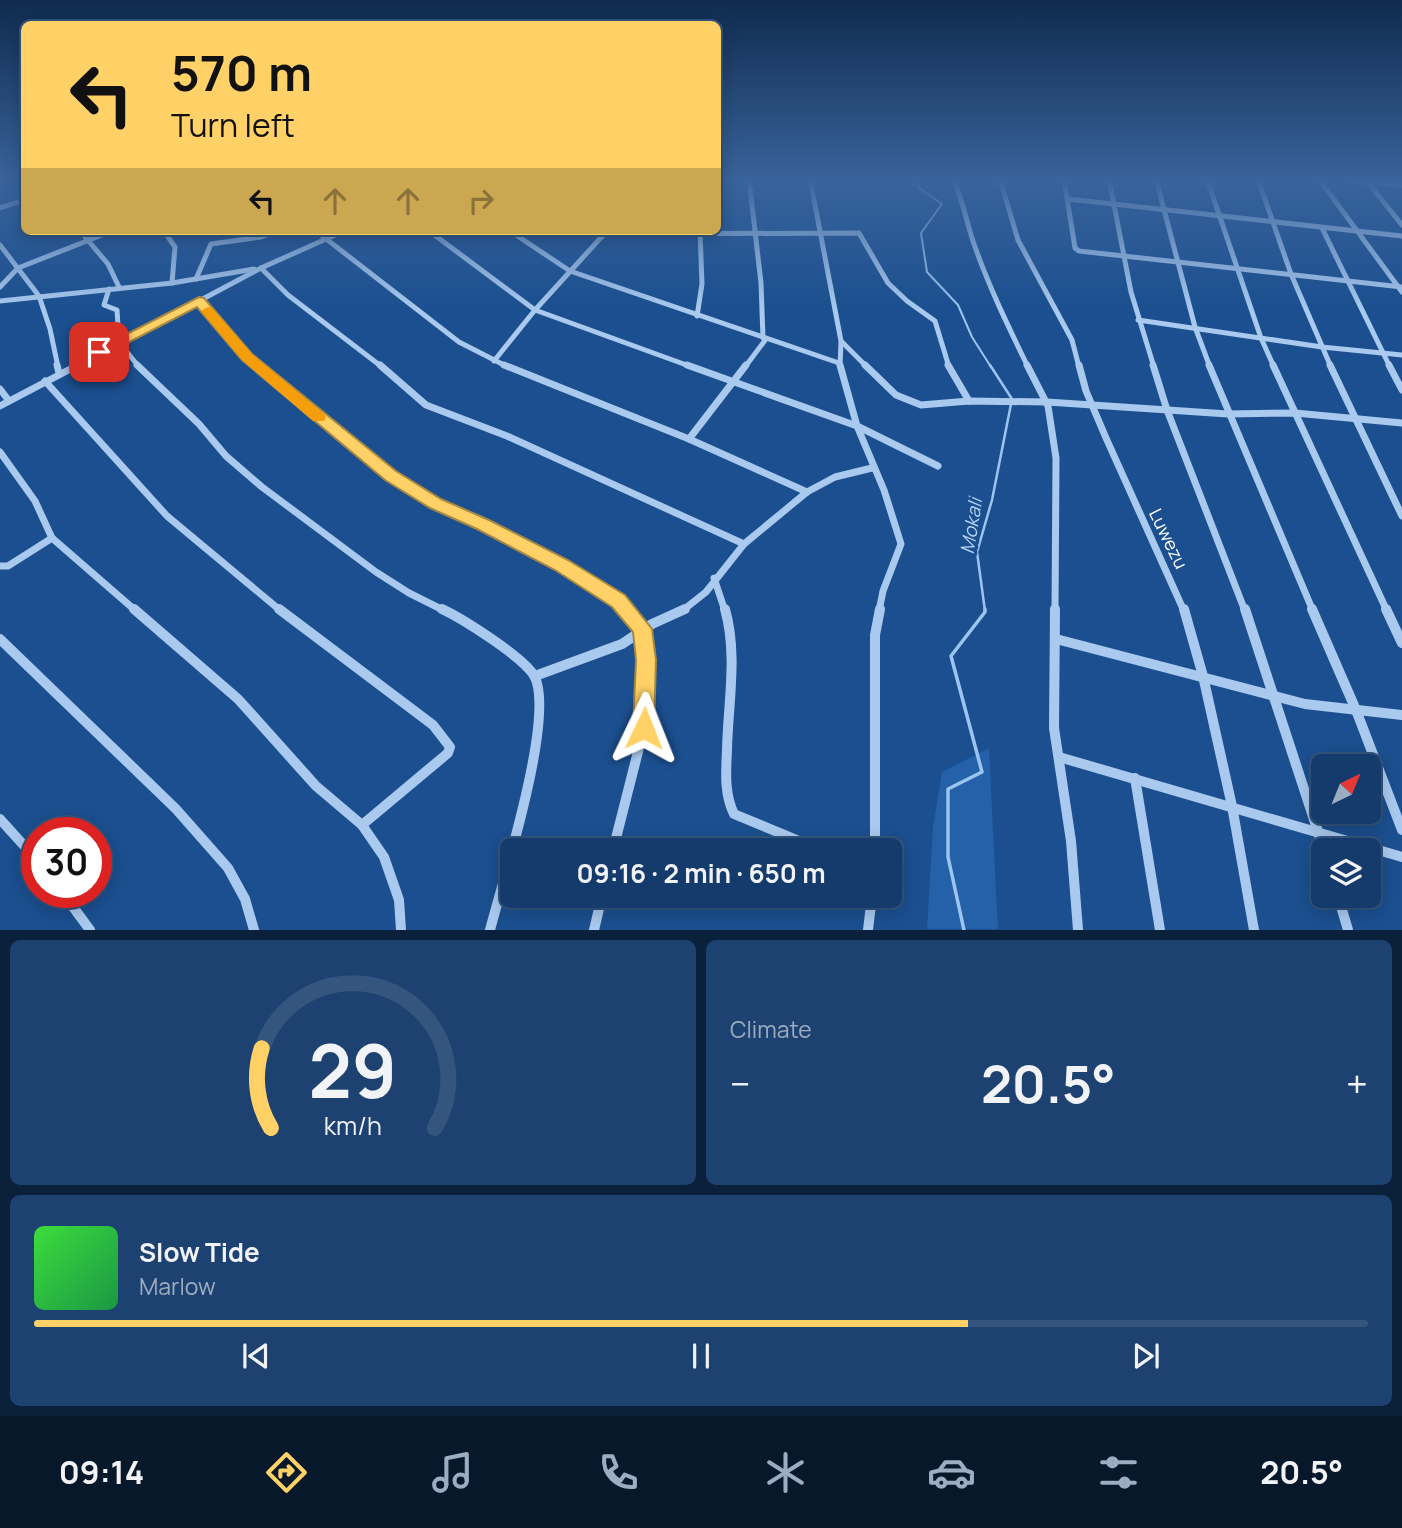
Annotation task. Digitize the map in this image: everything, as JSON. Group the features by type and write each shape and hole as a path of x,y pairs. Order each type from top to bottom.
{"street":[{"path":"689,439 764,339 764,315 753,222"},
{"path":"817,222 841,341 839,363 857,426 872,468 884,490 901,544 883,591 875,635 875,838"},
{"path":"969,222 973,240 1002,314 1047,402 1056,458 1054,721 1071,841 1078,929"},
{"name":"Luwezu","path":"1013,222 1018,240 1072,341 1093,406 1128,491 1183,605 1203,676 1254,929"},
{"path":"1072,222 1076,250 1401,289"},
{"path":"1119,222 1138,320 1167,410 1244,607 1320,838"},
{"path":"1166,222 1195,327 1228,414 1356,710 1402,830"},
{"path":"1222,222 1261,338 1402,643"},
{"path":"1273,222 1322,347 1402,516"},
{"path":"1276,222 1402,236"},
{"path":"1352,222 1401,289"},
{"path":"1322,228 1402,390"},
{"path":"721,232 860,234 872,250 886,280 914,308 934,321 946,361 969,401"},
{"path":"83,235 108,264 119,287"},
{"path":"0,287 18,268 100,235"},
{"path":"167,235 175,247 172,283"},
{"path":"196,279 211,244 248,235"},
{"path":"320,235 459,342 494,361 689,439 807,492"},
{"path":"0,406 261,268 334,235"},
{"path":"434,235 535,310 857,426 938,466"},
{"path":"516,235 570,271 839,363"},
{"path":"494,361 600,235"},
{"path":"697,316 702,284 700,235"},
{"path":"0,245 40,296 59,373"},
{"path":"0,302 172,283 261,268"},
{"path":"261,268 288,295 379,364 426,405 507,436 744,544"},
{"path":"109,289 104,306 117,309 119,342 135,365 199,424 226,456 262,487 376,572 409,593 456,615 525,666 534,676 541,707 533,765 490,929"},
{"path":"199,301 247,357 391,476 436,504 518,541 591,582 618,601 642,629 646,660 644,728 616,838"},
{"path":"1138,320 1322,347 1402,355"},
{"path":"841,341 896,395 908,402 936,405 969,401 1047,402 1228,414 1296,413 1402,423"},
{"path":"45,381 177,525 262,597 433,724 448,741 448,753 362,825"},
{"path":"0,389 9,401"},
{"path":"0,452 30,493 52,538 238,699 316,786 362,825 384,857 399,900 401,929"},
{"path":"534,676 622,644 642,629 684,610 706,592 714,578 744,544 807,492 835,477 872,468"},
{"path":"0,566 8,566 52,538"},
{"path":"714,578 726,611 732,651 725,772 728,806 734,814 792,838"},
{"path":"0,639 176,809 228,868 245,899 254,929"},
{"path":"1056,639 1305,705 1402,715"},
{"path":"1059,757 1402,857"},
{"path":"1135,778 1160,929"},
{"path":"0,819 21,842"},
{"path":"74,908 90,929"},
{"path":"594,929 599,908"},
{"path":"868,929 871,908"},
{"path":"1342,908 1348,929"}],"shaded area":[{"path":"989,748 998,929 927,929 933,827 942,772"}],"waterway":[{"name":"Mokali","path":"929,222 921,233 927,272 958,305 972,337 991,367"},
{"name":"Mokali","path":"985,611 977,552 992,500 1012,399 990,365"},
{"name":"Mokali","path":"964,930 948,857 948,789 982,772 951,656 985,611"}],"slow traffic":[{"path":"208,311 247,357 319,417"}],"route":[{"path":"99,352 199,301 247,357 391,476 436,504 518,541 591,582 631,613 642,629 645,642 644,728"}]}
